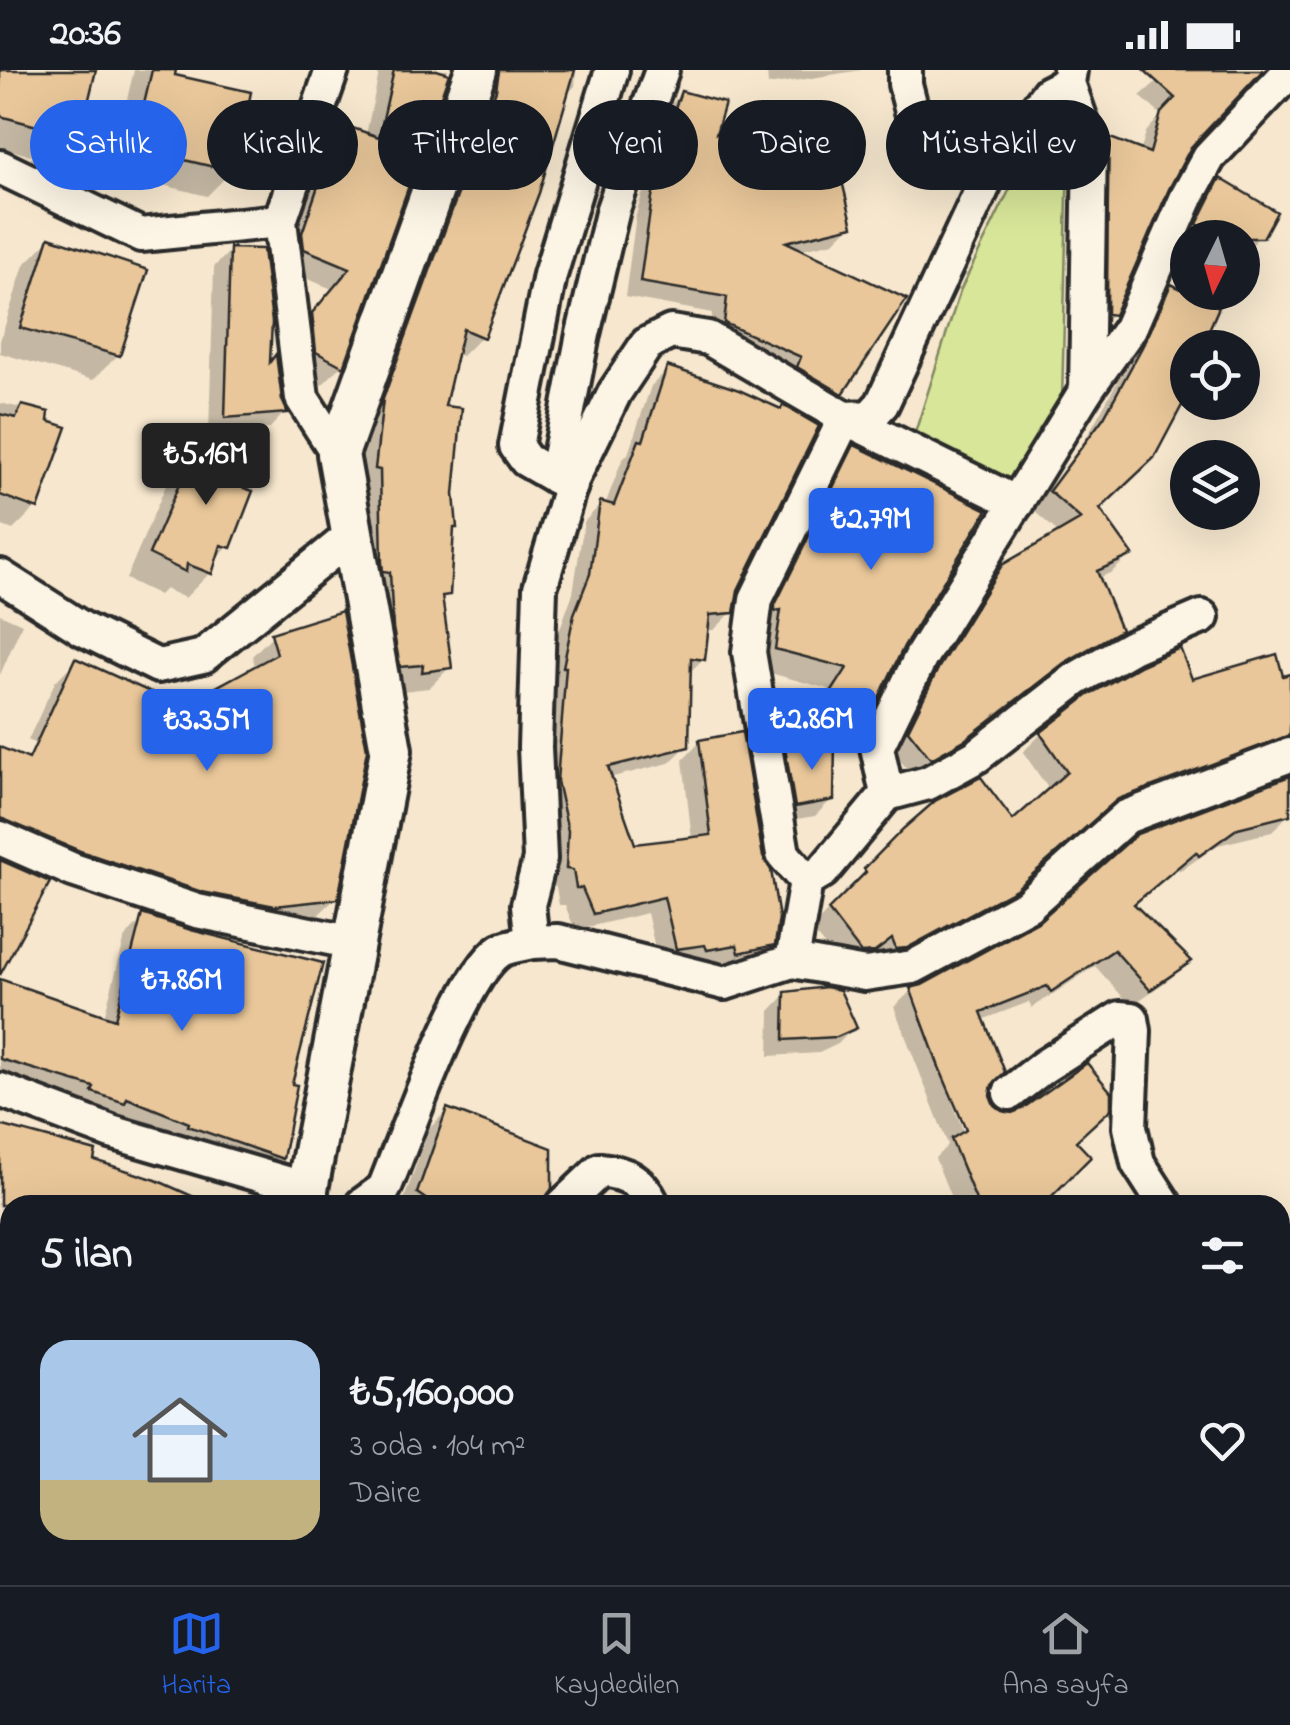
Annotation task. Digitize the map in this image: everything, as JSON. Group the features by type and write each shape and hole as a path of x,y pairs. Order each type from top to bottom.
{"street":[{"path":"307,1195 390,750 338,454 302,398 280,221 332,70"},
{"path":"338,454 476,70"},
{"path":"563,481 526,460 516,446 550,275 612,70"},
{"path":"532,942 528,905 540,860 535,747 540,588 563,481 583,334 614,209 662,70"},
{"path":"905,70 909,100"},
{"path":"888,794 877,747 920,657 1086,390 1130,328 1209,157 1290,71"},
{"path":"1043,100 1069,77 1090,146 1086,390"},
{"path":"0,167 141,235 280,221"},
{"path":"845,418 870,417 882,404 982,190"},
{"path":"563,481 647,344 671,332 708,338 845,418 1017,503"},
{"path":"806,881 782,854 749,652 756,599 845,418"},
{"path":"0,576 83,629 158,666 203,656 352,535"},
{"path":"792,961 806,881 823,871 888,794 928,784 976,756 1076,679 1132,647 1202,617"},
{"path":"375,1195 384,1188 450,1026 471,987 501,950 532,942 558,941 725,983 792,961 865,974 913,967 1028,905 1126,817 1290,754"},
{"path":"0,838 74,870 197,911 354,943"},
{"path":"1010,1093 1120,1018 1132,1019 1130,1128 1138,1163 1158,1195"},
{"path":"0,1090 110,1132 301,1195"},
{"path":"573,1195 600,1170 622,1172 641,1182 648,1195"}],"green space":[{"path":"1009,190 1067,190 1062,402 1007,484 914,436 960,291"}],"building":[{"path":"0,70 96,70 89,100 30,100 30,124 0,116"},
{"path":"152,70 176,70 175,75 251,92 249,100 207,100 207,165 187,161 187,100 145,100"},
{"path":"394,70 437,70 449,74 440,100 387,100"},
{"path":"499,70 575,70 553,145 553,100 492,100"},
{"path":"1144,70 1263,70 1191,147 1114,315 1107,314 1111,138 1150,153 1161,113 1175,98"},
{"path":"681,91 718,101 718,190 844,190 853,226 786,242 907,299 843,394 797,367 801,357 724,323 727,297 640,282 654,190 698,190 698,100 678,100"},
{"path":"358,130 378,137 378,190 407,190 344,367 316,352 312,313 350,268 304,249 302,233 317,190 358,190"},
{"path":"1220,178 1277,212 1263,238 1260,220 1199,220"},
{"path":"459,190 540,190 484,338 463,329 445,406 462,408 450,595 442,596 452,668 422,672 423,665 400,667 390,572 383,571 380,470 375,469 383,399"},
{"path":"49,237 148,270 120,356 20,328"},
{"path":"230,248 263,249 272,322 270,362 276,354 282,400 288,413 225,418"},
{"path":"1170,286 1170,310 1218,310 1209,330 1170,330 1170,420 1174,420 1154,458 1100,509 1133,555 1097,571 1121,630 1064,663 966,739 931,759 908,730 939,667 1002,565 1081,519 1049,491 1104,417"},
{"path":"667,366 781,409 783,405 819,426 738,590 734,613 710,615 705,660 691,658 689,747 608,767 635,844 711,835 699,740 742,732 763,857 771,870 779,918 775,945 739,953 737,945 707,950 705,945 676,949 664,897 593,914 582,888 576,888 573,870 566,869 568,831 557,781 563,667 574,614 590,574 600,501 614,505 639,440 643,441"},
{"path":"22,405 49,412 48,421 67,427 38,509 0,495 0,414 16,418"},
{"path":"224,438 262,460 244,488 253,491 231,548 221,545 212,574 187,564 186,572 149,554 197,443 224,458"},
{"path":"854,445 987,510 904,646 867,722 829,696 847,668 775,649 781,610 775,611 775,605"},
{"path":"342,611 367,750 338,899 275,906 202,892 80,851 0,818 0,747 29,759 75,658 181,706 277,654 271,633"},
{"path":"1180,648 1192,679 1277,654 1283,676 1290,674 1290,735 1118,799 1016,889 907,948 896,949 892,939 875,952 861,953 828,910 903,829 935,801 981,777 1013,820 1067,772 1040,733 1087,696"},
{"path":"835,742 834,800 795,807 785,748"},
{"path":"1290,776 1290,815 1238,828 1199,856 1196,852 1134,904 1192,961 1150,990 1114,950 1051,992 1047,986 981,1012 1005,1072 992,1085 990,1095 1002,1111 1022,1109 1087,1063 1111,1092 1111,1109 1076,1141 1091,1157 1053,1195 974,1195 951,1139 966,1130 910,988 1038,922 1137,834"},
{"path":"0,860 50,882 0,975"},
{"path":"142,914 323,963 292,1084 297,1085 283,1159 188,1126 189,1123 127,1098 125,1103 92,1092 94,1087 0,1059 0,979 115,1019"},
{"path":"826,987 840,990 857,1028 837,1037 784,1040 785,992"},
{"path":"447,1108 552,1148 552,1188 548,1195 417,1193"},
{"path":"0,1125 96,1151 94,1160 190,1195 0,1195"}]}
